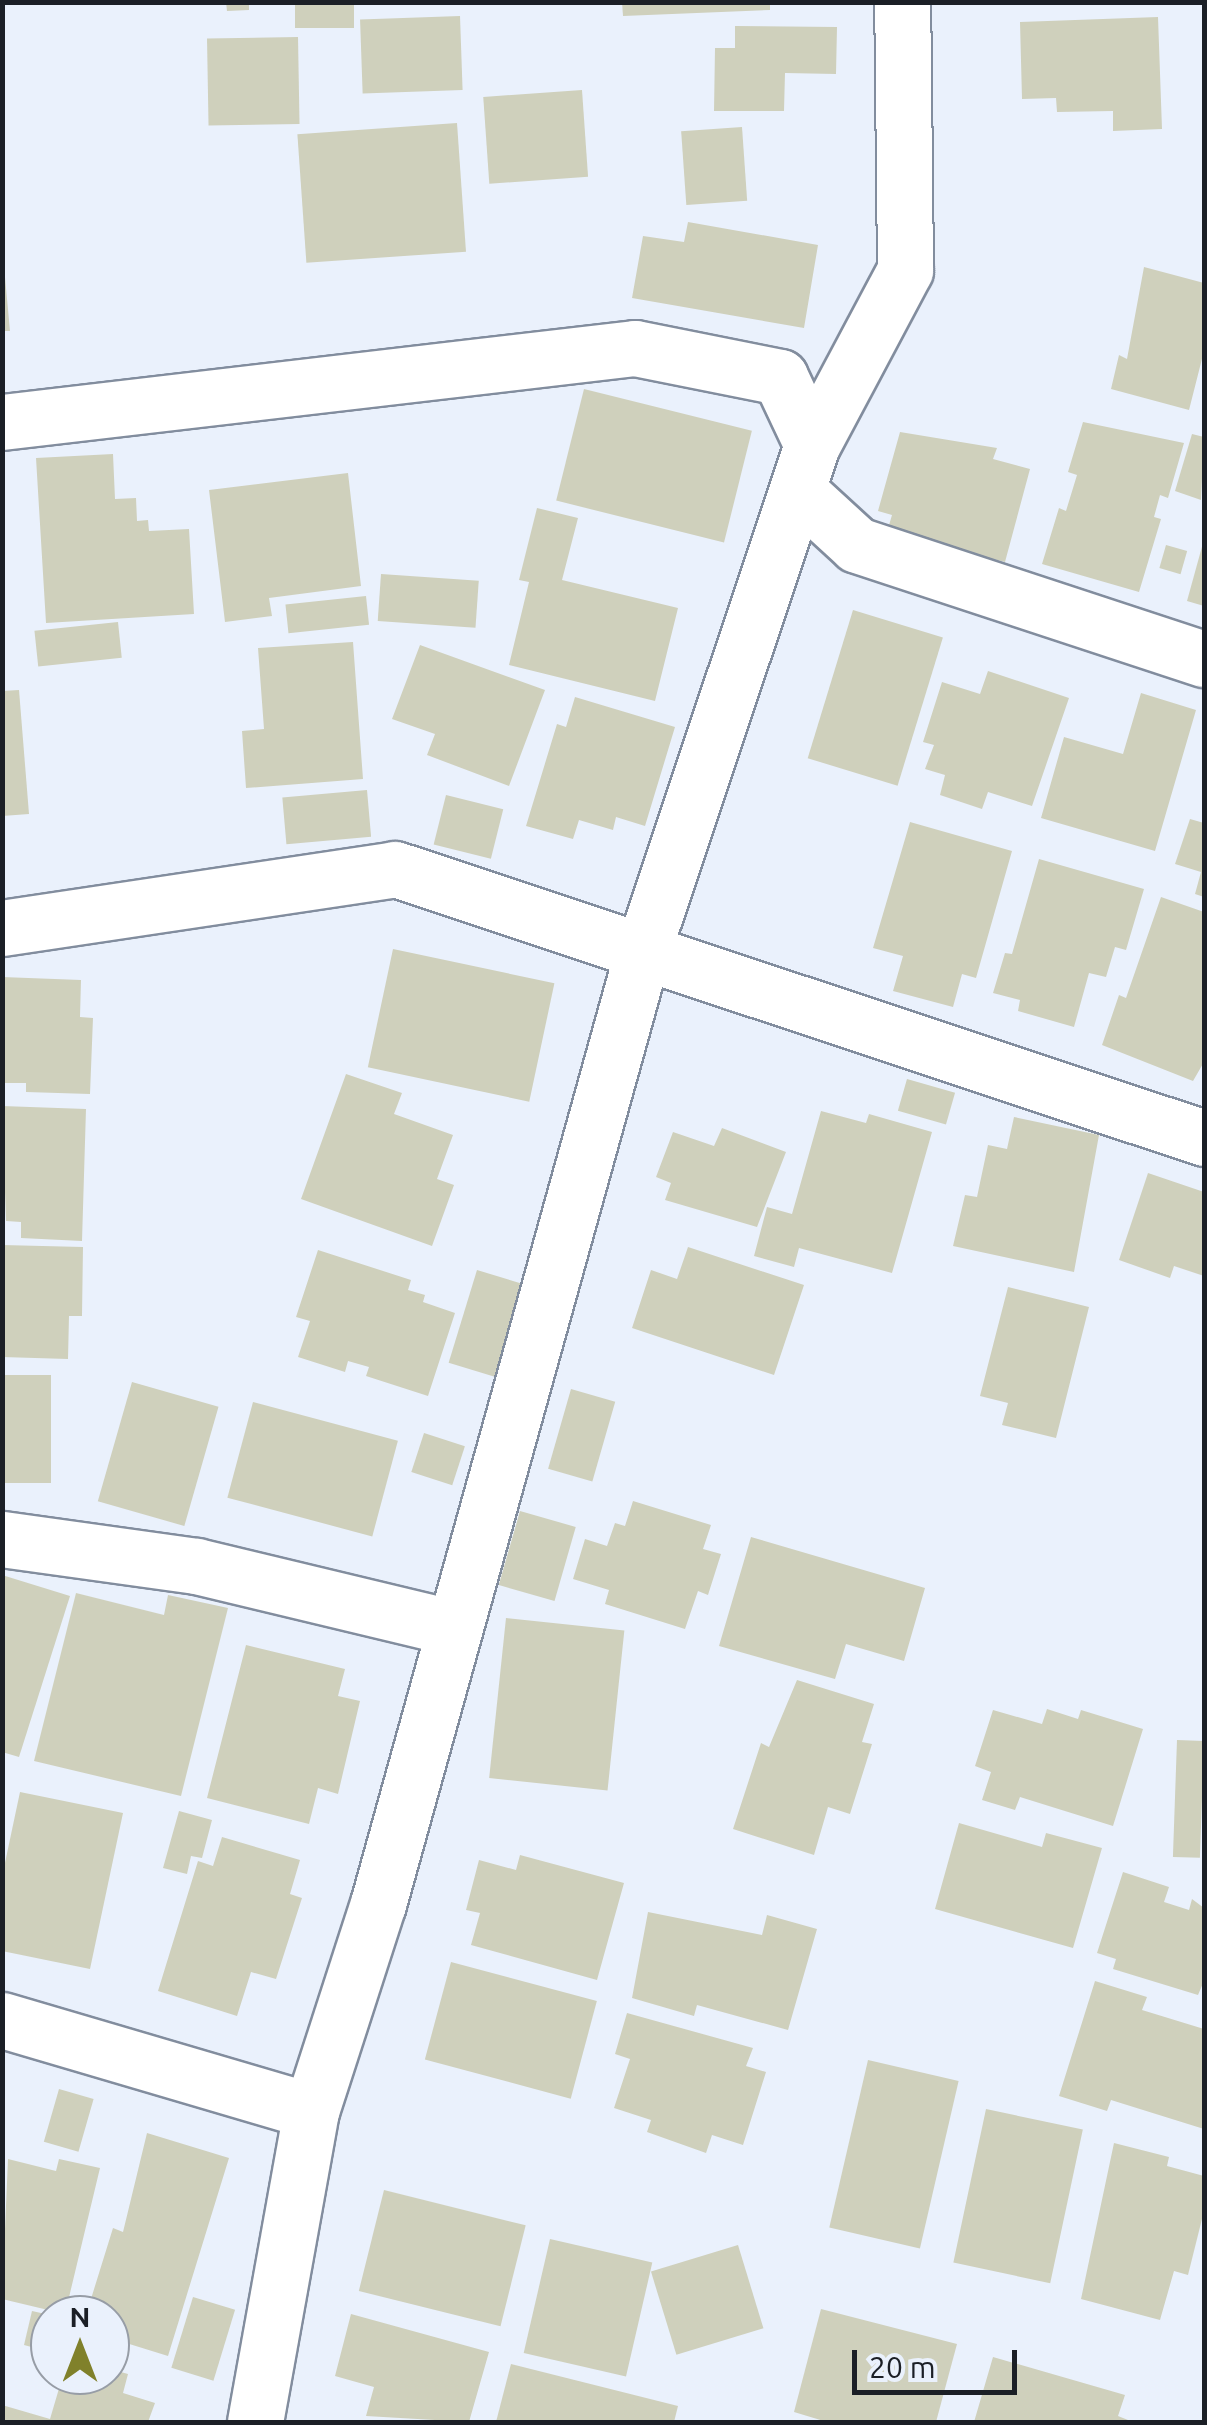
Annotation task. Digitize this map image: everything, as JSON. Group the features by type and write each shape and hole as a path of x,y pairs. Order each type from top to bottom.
{"street":[{"path":"260,2421 311,2110 378,1904 451,1626 644,947 805,468 905,270 902,2"},
{"path":"2,422 635,348 780,377 805,468 857,545 1204,658"},
{"path":"2,928 395,870 644,947 1204,1138"},
{"path":"2,1538 196,1566 451,1626"},
{"path":"2,2020 311,2110"}],"building":[{"path":"226,2 249,2 249,10 227,11"},
{"path":"295,2 354,2 354,28 295,28"},
{"path":"622,2 770,2 770,10 623,16"},
{"path":"460,16 463,90 363,93 360,19"},
{"path":"1158,17 1162,129 1113,131 1113,111 1057,112 1056,98 1022,99 1020,22"},
{"path":"735,26 837,27 836,74 785,73 784,111 714,111 715,48 735,48"},
{"path":"298,37 300,124 209,126 207,39"},
{"path":"582,90 588,177 489,184 483,97"},
{"path":"457,123 466,252 306,263 297,134"},
{"path":"742,127 747,201 686,205 681,131"},
{"path":"688,222 818,245 804,328 632,298 643,236 684,242"},
{"path":"2,245 10,331 2,331"},
{"path":"1144,267 1204,283 1204,351 1189,410 1111,389 1119,355 1127,359"},
{"path":"584,389 752,431 724,542 556,501"},
{"path":"1083,422 1184,443 1168,498 1160,495 1154,517 1161,519 1139,592 1042,564 1059,508 1066,511 1077,475 1068,472"},
{"path":"900,432 997,448 993,459 1030,469 1005,562 887,532 892,515 878,511"},
{"path":"1192,434 1204,437 1201,500 1175,491"},
{"path":"113,454 115,499 136,498 137,521 148,520 149,531 189,529 194,614 46,623 36,458"},
{"path":"348,473 361,586 269,598 272,616 225,622 209,490"},
{"path":"537,508 578,518 562,580 678,608 655,701 509,665 529,582 519,580"},
{"path":"1204,544 1204,606 1187,601"},
{"path":"1166,545 1187,551 1181,574 1159,568"},
{"path":"381,574 479,581 475,628 378,621"},
{"path":"366,596 369,625 288,633 285,604"},
{"path":"853,610 943,637 898,786 808,758"},
{"path":"118,622 122,658 38,667 34,631"},
{"path":"353,642 363,779 246,788 242,731 264,729 258,648"},
{"path":"420,645 545,690 509,786 427,755 435,734 392,719"},
{"path":"988,671 1069,698 1032,806 988,792 982,809 940,795 945,775 925,769 934,745 923,742 942,682 980,694"},
{"path":"19,690 29,814 2,816 2,691"},
{"path":"1141,693 1196,710 1155,851 1041,818 1064,737 1123,754"},
{"path":"575,697 675,727 645,826 616,817 613,830 579,820 573,839 526,826 557,724 566,727"},
{"path":"367,790 371,837 286,844 282,797"},
{"path":"446,795 503,809 491,859 434,844"},
{"path":"1190,819 1204,823 1204,897 1195,894 1201,872 1175,864"},
{"path":"910,822 1012,851 976,978 962,974 953,1007 893,991 903,956 873,948"},
{"path":"1039,859 1144,889 1126,950 1115,947 1106,977 1089,973 1074,1027 1018,1011 1020,1000 993,993 1005,953 1012,954"},
{"path":"1161,897 1204,912 1204,1062 1193,1081 1102,1045 1119,995 1126,998"},
{"path":"393,949 554,983 529,1102 368,1067"},
{"path":"2,977 81,980 80,1017 93,1018 90,1094 26,1092 26,1083 2,1083"},
{"path":"346,1074 402,1093 394,1114 453,1135 437,1179 454,1185 432,1246 301,1199"},
{"path":"907,1079 955,1093 946,1125 898,1111"},
{"path":"2,1106 86,1109 82,1241 21,1238 21,1222 6,1221"},
{"path":"821,1111 866,1123 869,1114 932,1132 892,1273 799,1248 794,1267 754,1256 767,1207 792,1214"},
{"path":"1014,1117 1099,1135 1074,1272 953,1246 965,1195 977,1197 988,1145 1007,1149"},
{"path":"722,1128 786,1152 757,1227 665,1200 671,1183 656,1177 673,1132 714,1146"},
{"path":"1148,1173 1204,1192 1204,1276 1174,1266 1170,1278 1119,1260"},
{"path":"2,1245 83,1247 82,1316 69,1316 68,1359 2,1357"},
{"path":"688,1247 804,1285 774,1375 632,1328 651,1270 677,1279"},
{"path":"318,1250 411,1280 408,1290 425,1295 423,1302 455,1313 428,1396 366,1376 369,1367 348,1361 345,1372 298,1357 310,1321 296,1317"},
{"path":"477,1270 530,1286 501,1379 449,1363"},
{"path":"1008,1287 1089,1307 1056,1438 1002,1425 1008,1403 980,1396"},
{"path":"2,1375 51,1375 51,1483 2,1483"},
{"path":"132,1382 219,1407 184,1526 98,1501"},
{"path":"571,1389 615,1402 592,1481 548,1469"},
{"path":"253,1402 398,1441 372,1536 227,1498"},
{"path":"424,1433 465,1446 452,1485 411,1472"},
{"path":"633,1501 711,1525 703,1549 721,1554 708,1595 698,1591 685,1629 605,1604 609,1590 573,1579 585,1539 607,1546 615,1523 625,1526"},
{"path":"520,1511 576,1527 555,1601 499,1585"},
{"path":"751,1537 925,1588 904,1661 846,1644 835,1679 719,1646"},
{"path":"2,1575 70,1596 19,1757 2,1752"},
{"path":"76,1593 164,1615 168,1595 228,1608 181,1796 34,1761"},
{"path":"506,1618 624,1630 608,1791 489,1778"},
{"path":"246,1645 345,1669 338,1696 360,1701 338,1794 318,1788 309,1824 207,1798"},
{"path":"797,1680 874,1704 862,1742 872,1744 850,1814 828,1807 814,1855 733,1829 761,1743 769,1747"},
{"path":"1047,1709 1078,1719 1081,1710 1143,1729 1113,1826 1020,1797 1015,1810 982,1800 991,1772 975,1766 993,1710 1042,1724"},
{"path":"1177,1740 1204,1741 1200,1858 1173,1857"},
{"path":"20,1792 123,1813 90,1969 2,1951 2,1877"},
{"path":"179,1811 212,1820 202,1858 191,1856 187,1874 163,1868"},
{"path":"959,1823 1042,1847 1046,1833 1102,1848 1073,1948 935,1909"},
{"path":"222,1837 300,1860 290,1894 302,1898 276,1979 251,1972 237,2016 158,1991 198,1861 213,1866"},
{"path":"520,1855 624,1883 597,1980 471,1945 480,1913 466,1910 479,1860 516,1870"},
{"path":"1123,1872 1169,1887 1164,1902 1189,1910 1192,1899 1204,1908 1204,1981 1198,1995 1113,1969 1116,1959 1097,1953"},
{"path":"648,1912 762,1935 767,1915 817,1929 788,2030 697,2005 694,2016 632,1998"},
{"path":"451,1962 597,2001 571,2099 425,2060"},
{"path":"1095,1981 1147,1997 1142,2010 1204,2029 1204,2129 1111,2100 1107,2111 1059,2096"},
{"path":"627,2013 753,2048 746,2066 766,2072 743,2145 712,2135 706,2153 647,2132 651,2120 614,2108 630,2059 615,2054"},
{"path":"868,2060 959,2081 920,2249 829,2228"},
{"path":"59,2089 94,2099 78,2152 44,2142"},
{"path":"986,2109 1083,2130 1050,2283 953,2263"},
{"path":"147,2133 229,2158 168,2356 130,2344 130,2295 92,2295 113,2228 123,2232"},
{"path":"1114,2143 1169,2157 1167,2166 1204,2176 1204,2211 1188,2275 1174,2271 1160,2320 1081,2299"},
{"path":"8,2159 56,2171 59,2159 100,2168 70,2295 30,2295 30,2306 2,2299"},
{"path":"384,2190 526,2225 501,2326 359,2291"},
{"path":"550,2239 652,2263 626,2377 524,2353"},
{"path":"738,2245 763,2328 676,2355 651,2272"},
{"path":"193,2297 235,2310 213,2381 171,2368"},
{"path":"821,2309 957,2344 936,2422 827,2422 794,2412"},
{"path":"351,2314 489,2352 469,2422 366,2416 374,2387 335,2376"},
{"path":"30,2320 30,2347 24,2345"},
{"path":"993,2357 1125,2395 1118,2416 1133,2422 974,2422"},
{"path":"511,2364 678,2406 674,2422 496,2422"},
{"path":"57,2395 129,2395 155,2403 148,2422 2,2422 2,2405 50,2419"}]}
